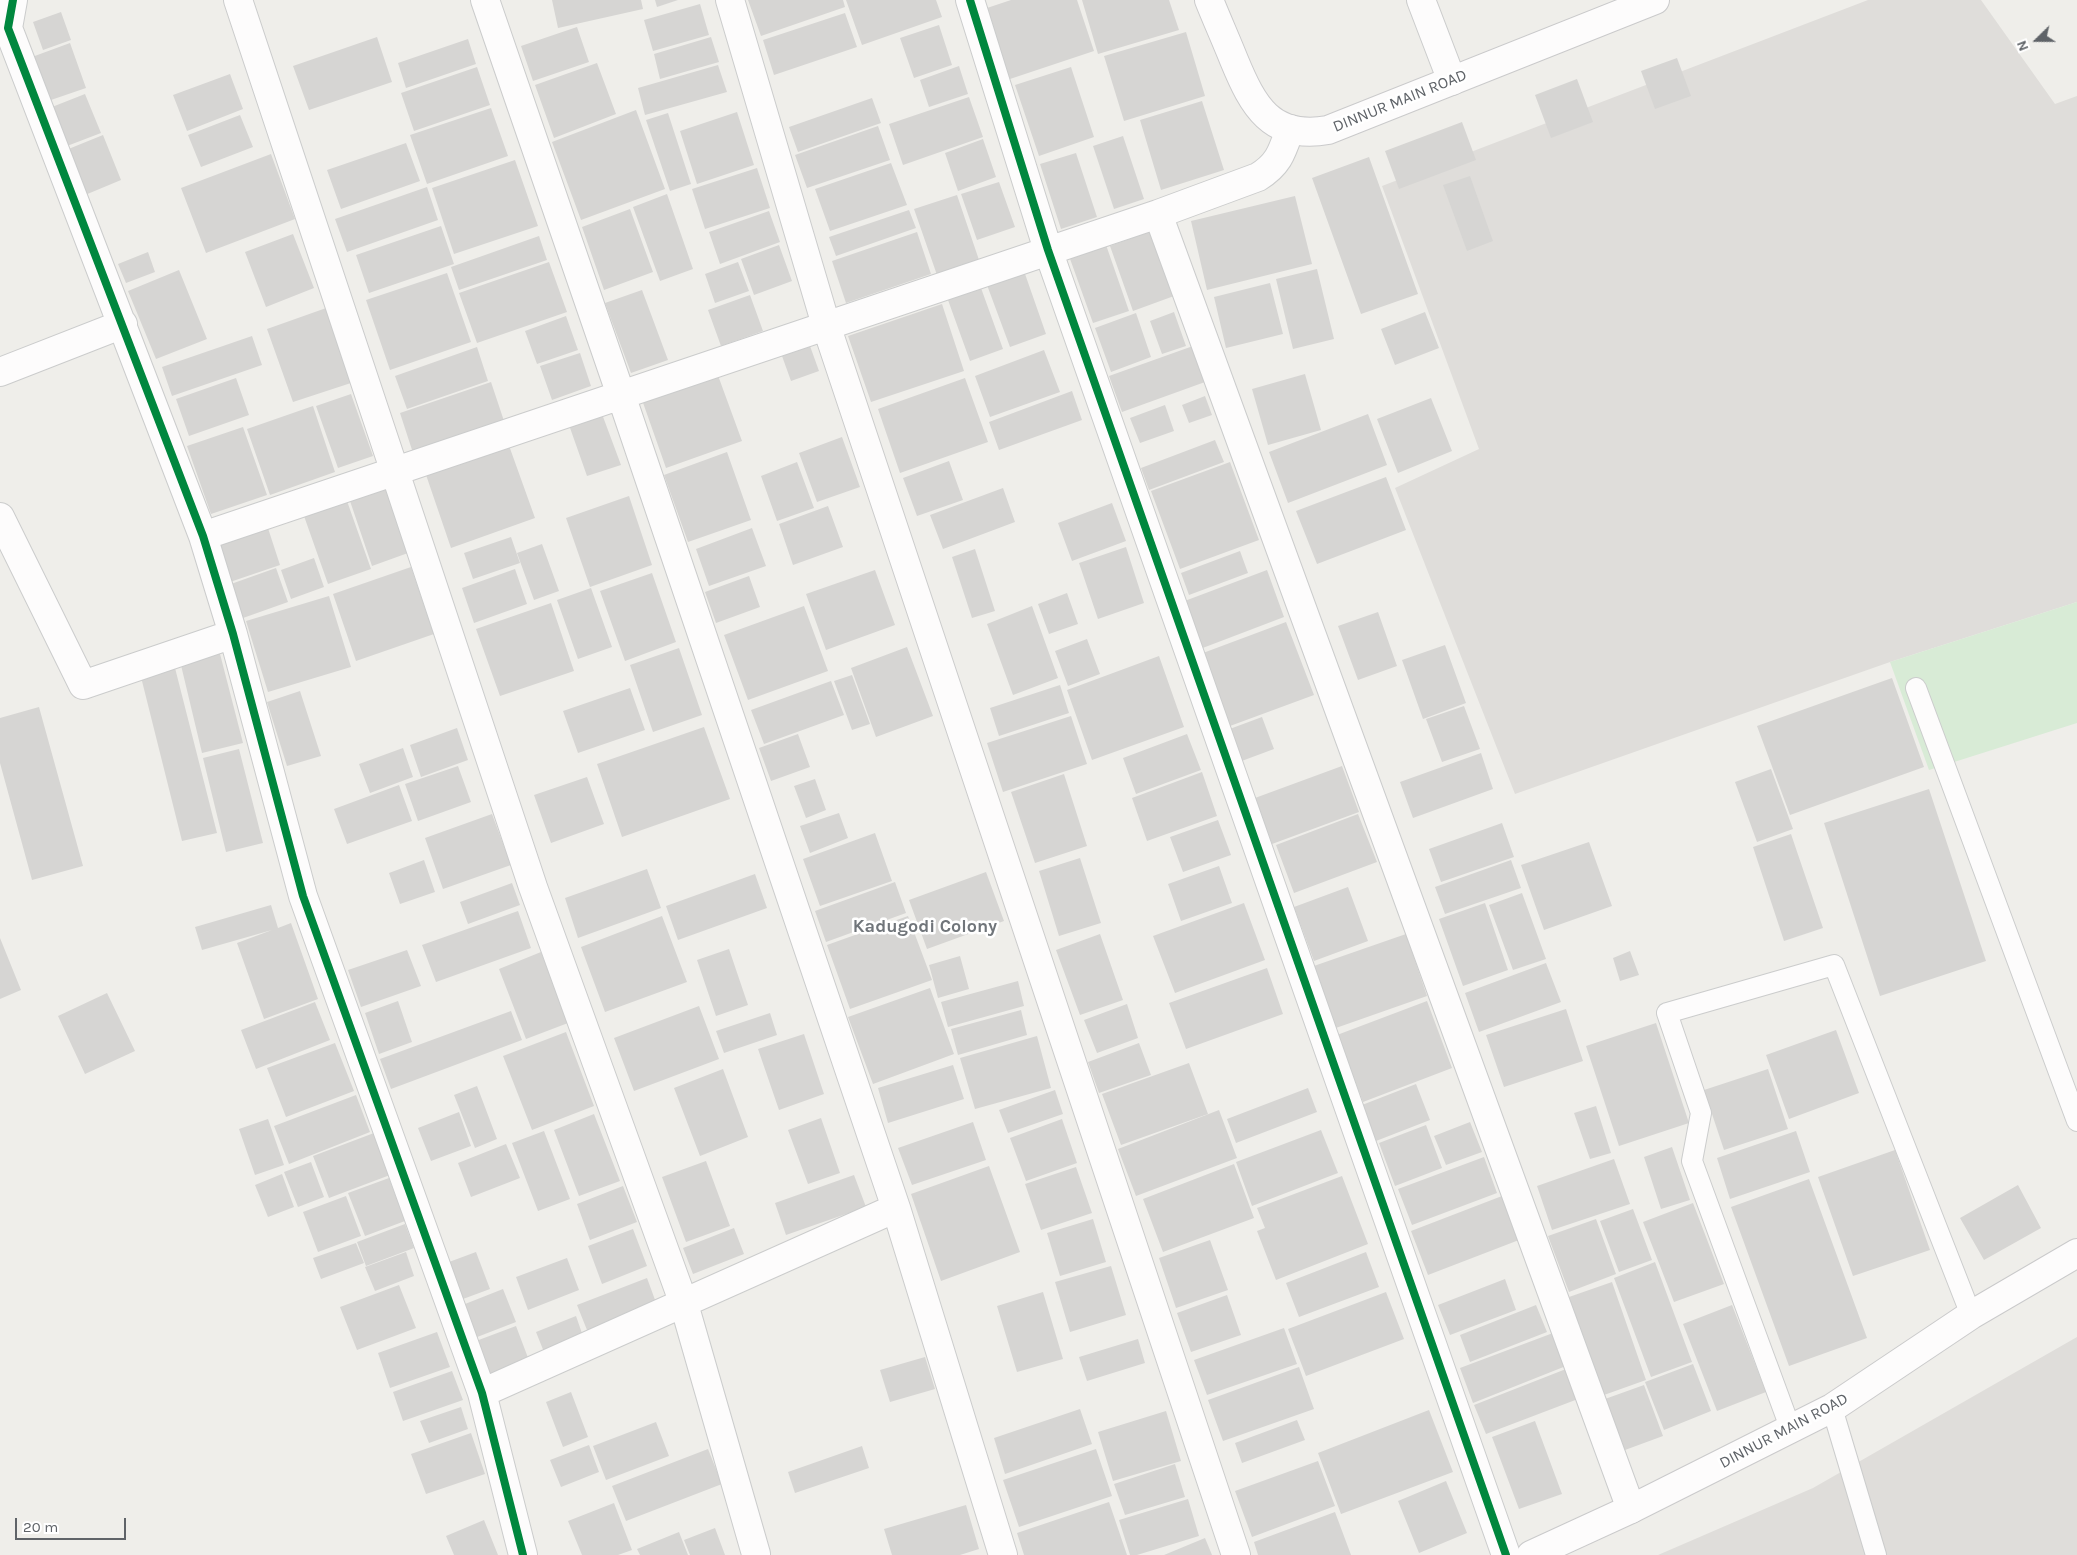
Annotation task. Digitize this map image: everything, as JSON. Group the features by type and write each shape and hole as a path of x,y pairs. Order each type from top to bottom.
{"street":[{"path":"14,0 8,28 203,536 233,634 303,896 482,1393 524,1555"},
{"path":"238,0 533,886 684,1304 756,1554"},
{"path":"485,0 621,395 896,1208 1003,1555"},
{"path":"730,0 826,324 1236,1555"},
{"path":"970,0 1048,250 1506,1555"},
{"name":"DINNUR MAIN ROAD","path":"1209,0 1257,107 1273,121 1290,129 1308,134 1328,130 1655,0"},
{"path":"1421,0 1452,81"},
{"path":"203,536 826,324 1158,214 1258,177 1272,168 1281,155 1290,129"},
{"path":"1158,214 1631,1509"},
{"path":"0,372 123,324"},
{"path":"0,517 83,685 233,634"},
{"path":"482,1393 896,1208"},
{"name":"DINNUR MAIN ROAD","path":"1531,1555 1631,1509 1832,1408 1971,1315 2077,1253"}],"lane":[{"path":"0,7 6,0"},
{"path":"1916,688 2077,1121"},
{"path":"1791,1430 1692,1161 1701,1112 1667,1013 1834,965 1971,1315"},
{"path":"1832,1408 1876,1555"}],"shaded area":[{"path":"1868,0 1981,0 2055,104 2077,96 2077,602 1890,662 1515,794 1395,488 1479,449 1382,186"},
{"path":"2077,1337 2077,1555 1658,1555 1813,1488"}],"green space":[{"path":"2077,602 2077,723 1929,770 1890,662"}],"building":[{"path":"552,0 641,0 643,9 558,28"},
{"path":"655,0 678,0 657,7"},
{"path":"748,0 843,0 845,7 761,36"},
{"path":"846,0 936,0 942,17 862,45"},
{"path":"1011,0 1077,0 1094,51 1007,80 984,9"},
{"path":"1082,0 1169,0 1179,30 1098,54"},
{"path":"700,4 709,35 653,51 644,20"},
{"path":"61,12 71,40 43,50 33,22"},
{"path":"845,13 857,47 774,75 763,40"},
{"path":"939,25 952,65 914,78 900,38"},
{"path":"577,27 589,62 533,81 521,46"},
{"path":"1186,32 1205,96 1124,121 1104,56"},
{"path":"377,37 392,82 309,110 293,66"},
{"path":"711,37 719,62 660,79 654,54"},
{"path":"468,39 476,64 406,88 398,63"},
{"path":"70,43 86,88 48,101 32,57"},
{"path":"1677,58 1691,96 1655,109 1641,71"},
{"path":"597,63 616,114 554,138 535,85"},
{"path":"718,65 727,92 645,115 638,88"},
{"path":"959,66 968,94 929,107 920,80"},
{"path":"477,67 490,105 414,131 401,93"},
{"path":"1071,67 1094,137 1039,156 1015,85"},
{"path":"230,74 243,109 187,131 173,95"},
{"path":"1577,79 1593,122 1551,138 1535,95"},
{"path":"85,94 101,133 67,146 52,107"},
{"path":"969,97 983,137 903,165 889,124"},
{"path":"872,98 881,123 798,152 789,127"},
{"path":"1202,101 1224,170 1161,190 1140,120"},
{"path":"491,108 508,156 427,184 410,135"},
{"path":"636,110 665,189 581,220 552,142"},
{"path":"737,112 754,165 697,184 680,131"},
{"path":"668,113 691,184 670,191 646,120"},
{"path":"240,115 253,147 201,167 188,135"},
{"path":"1462,122 1476,160 1399,189 1385,151"},
{"path":"878,126 890,160 807,188 795,155"},
{"path":"103,135 121,180 85,195 66,150"},
{"path":"1123,136 1144,199 1114,209 1093,146"},
{"path":"983,139 996,177 958,191 945,153"},
{"path":"406,143 420,181 341,209 327,170"},
{"path":"1076,153 1097,217 1061,229 1040,164"},
{"path":"271,154 295,219 206,253 181,188"},
{"path":"1369,157 1418,294 1361,314 1312,178"},
{"path":"515,160 538,226 454,254 432,188"},
{"path":"891,163 907,205 830,231 815,189"},
{"path":"757,168 770,208 705,229 692,189"},
{"path":"1470,176 1493,241 1467,251 1443,185"},
{"path":"999,182 1015,227 977,240 961,194"},
{"path":"427,187 438,220 347,252 335,219"},
{"path":"667,194 693,269 660,281 633,207"},
{"path":"957,195 979,260 937,275 914,209"},
{"path":"1295,196 1312,264 1207,290 1191,221"},
{"path":"630,209 653,272 604,290 582,227"},
{"path":"909,210 916,228 836,256 829,237"},
{"path":"769,211 780,242 720,264 709,232"},
{"path":"441,226 454,264 369,293 356,255"},
{"path":"1151,231 1174,296 1133,311 1110,246"},
{"path":"917,232 931,274 846,303 832,261"},
{"path":"293,234 314,288 266,307 245,252"},
{"path":"539,236 547,260 459,290 451,267"},
{"path":"1105,242 1129,311 1093,323 1069,256"},
{"path":"779,245 792,281 754,295 741,259"},
{"path":"148,252 155,272 126,283 118,264"},
{"path":"549,262 567,312 477,343 459,293"},
{"path":"738,262 749,291 715,303 705,274"},
{"path":"1317,269 1334,339 1293,349 1276,279"},
{"path":"179,270 207,339 156,359 128,291"},
{"path":"1024,271 1046,334 1010,347 987,285"},
{"path":"447,273 471,342 390,370 366,300"},
{"path":"1270,283 1283,334 1226,348 1214,297"},
{"path":"981,288 1003,349 970,361 948,300"},
{"path":"642,290 668,360 631,373 605,303"},
{"path":"750,295 763,331 721,346 708,310"},
{"path":"942,304 964,371 871,402 848,336"},
{"path":"329,307 354,382 293,402 267,329"},
{"path":"1174,312 1186,346 1162,354 1150,321"},
{"path":"1425,312 1439,348 1395,365 1381,329"},
{"path":"1136,313 1151,357 1111,372 1095,328"},
{"path":"566,316 578,350 537,364 525,331"},
{"path":"252,336 262,365 172,396 162,367"},
{"path":"810,346 819,371 791,381 782,356"},
{"path":"1193,346 1205,382 1122,412 1109,376"},
{"path":"477,347 488,381 407,409 395,376"},
{"path":"1044,350 1060,392 990,417 975,376"},
{"path":"580,353 591,386 552,400 540,366"},
{"path":"716,370 742,441 666,468 641,397"},
{"path":"1305,374 1321,430 1268,445 1252,389"},
{"path":"236,378 249,415 189,436 176,399"},
{"path":"965,378 988,442 900,473 878,409"},
{"path":"491,382 504,421 413,453 400,413"},
{"path":"1072,391 1082,420 999,450 989,422"},
{"path":"351,394 373,456 338,468 316,406"},
{"path":"1205,396 1212,415 1189,423 1182,405"},
{"path":"1431,398 1452,451 1398,473 1377,419"},
{"path":"1165,405 1174,431 1140,443 1130,418"},
{"path":"313,406 335,472 270,495 247,429"},
{"path":"602,414 621,465 587,476 569,425"},
{"path":"1368,414 1387,465 1288,503 1269,452"},
{"path":"243,427 267,495 211,514 187,446"},
{"path":"842,437 860,487 817,502 799,453"},
{"path":"507,440 535,518 451,548 424,469"},
{"path":"1215,440 1224,462 1149,490 1141,468"},
{"path":"727,452 751,520 688,542 664,475"},
{"path":"949,461 963,500 917,516 903,478"},
{"path":"797,462 814,508 777,521 761,476"},
{"path":"1230,462 1259,540 1180,569 1151,491"},
{"path":"1386,477 1406,530 1317,564 1296,511"},
{"path":"1003,488 1015,522 943,549 930,515"},
{"path":"386,489 408,553 372,566 350,501"},
{"path":"629,496 652,565 590,587 566,518"},
{"path":"347,501 371,569 328,584 304,516"},
{"path":"1112,503 1126,541 1072,561 1058,523"},
{"path":"828,506 843,547 793,565 779,524"},
{"path":"265,519 280,565 230,582 214,536"},
{"path":"752,528 766,566 709,586 696,549"},
{"path":"511,537 520,563 473,579 464,553"},
{"path":"542,544 559,591 534,600 517,553"},
{"path":"1126,547 1144,603 1098,619 1079,563"},
{"path":"975,549 995,611 972,618 952,557"},
{"path":"1240,551 1248,573 1189,595 1181,573"},
{"path":"314,558 324,587 291,599 281,570"},
{"path":"411,567 434,634 356,661 333,594"},
{"path":"276,568 288,602 243,618 231,584"},
{"path":"515,569 527,604 474,623 462,588"},
{"path":"875,570 895,625 826,650 806,594"},
{"path":"1267,570 1284,617 1200,649 1182,602"},
{"path":"652,573 676,642 625,661 600,591"},
{"path":"749,576 760,607 716,623 705,592"},
{"path":"591,588 612,647 578,659 557,600"},
{"path":"1067,593 1078,624 1049,634 1038,604"},
{"path":"329,596 351,667 268,692 246,621"},
{"path":"551,603 574,671 500,696 476,629"},
{"path":"804,606 828,671 748,700 724,635"},
{"path":"1032,606 1058,678 1013,695 987,624"},
{"path":"1378,612 1397,666 1358,680 1338,626"},
{"path":"1286,622 1314,695 1230,726 1203,653"},
{"path":"1087,639 1100,674 1068,686 1055,651"},
{"path":"1445,645 1466,703 1423,719 1402,660"},
{"path":"907,647 933,716 876,737 851,668"},
{"path":"679,648 702,715 653,732 630,665"},
{"path":"219,650 243,743 202,753 180,661"},
{"path":"1159,656 1184,727 1092,760 1067,690"},
{"path":"174,664 217,833 182,841 140,673"},
{"path":"852,675 870,724 852,730 834,681"},
{"path":"1892,678 1924,767 1790,815 1757,726"},
{"path":"831,681 844,715 764,744 751,710"},
{"path":"1060,685 1069,713 999,736 990,708"},
{"path":"630,688 645,730 578,753 563,711"},
{"path":"300,691 321,756 287,766 267,702"},
{"path":"1464,706 1480,749 1442,762 1426,719"},
{"path":"39,707 83,866 32,880 0,763 0,718"},
{"path":"1071,716 1087,764 1003,792 987,743"},
{"path":"1262,717 1274,749 1239,762 1227,730"},
{"path":"704,727 730,799 622,837 597,764"},
{"path":"457,728 468,760 421,777 410,745"},
{"path":"798,734 810,767 771,781 759,748"},
{"path":"1187,734 1201,770 1136,794 1123,758"},
{"path":"403,748 413,777 370,793 359,764"},
{"path":"239,749 263,843 226,852 203,758"},
{"path":"1481,753 1493,789 1413,818 1400,782"},
{"path":"458,766 471,802 418,821 405,784"},
{"path":"1342,766 1359,812 1272,844 1255,798"},
{"path":"1771,769 1793,829 1757,842 1735,782"},
{"path":"1202,772 1217,816 1147,841 1132,798"},
{"path":"1064,774 1087,846 1035,863 1011,792"},
{"path":"587,777 604,824 551,843 534,795"},
{"path":"815,779 826,810 806,818 794,786"},
{"path":"399,785 412,821 347,844 334,809"},
{"path":"1929,789 1986,961 1880,996 1824,823"},
{"path":"839,813 848,838 810,853 800,826"},
{"path":"492,814 511,865 443,889 425,838"},
{"path":"1358,814 1377,862 1294,893 1276,845"},
{"path":"1218,820 1231,855 1183,872 1170,837"},
{"path":"1502,823 1514,857 1441,882 1429,849"},
{"path":"875,833 892,881 820,906 803,859"},
{"path":"1791,834 1823,928 1784,941 1753,847"},
{"path":"1589,842 1612,906 1544,930 1521,865"},
{"path":"1080,858 1101,923 1059,936 1039,871"},
{"path":"424,860 435,892 400,904 389,873"},
{"path":"1511,860 1521,888 1445,914 1435,887"},
{"path":"1219,866 1232,903 1181,921 1168,884"},
{"path":"647,869 661,908 578,938 565,898"},
{"path":"986,872 1004,921 927,949 909,900"},
{"path":"755,874 767,908 678,940 666,906"},
{"path":"895,882 906,913 826,942 815,911"},
{"path":"512,883 520,905 468,924 460,902"},
{"path":"1348,887 1368,941 1314,961 1294,907"},
{"path":"1522,893 1546,959 1513,970 1489,905"},
{"path":"1244,903 1265,960 1175,993 1153,936"},
{"path":"1485,903 1508,970 1463,986 1439,919"},
{"path":"271,905 278,928 291,923 318,999 264,1019 237,943 272,930 202,950 195,927"},
{"path":"518,911 531,948 436,982 422,945"},
{"path":"662,916 687,982 605,1012 581,947"},
{"path":"908,916 932,980 850,1009 827,945"},
{"path":"1100,934 1123,1000 1080,1015 1056,950"},
{"path":"1406,934 1427,996 1333,1029 1311,967"},
{"path":"0,938 21,990 0,999"},
{"path":"729,949 748,1005 716,1016 697,960"},
{"path":"407,950 421,986 361,1007 348,970"},
{"path":"1630,951 1639,975 1620,981 1613,958"},
{"path":"541,952 568,1023 526,1039 499,969"},
{"path":"960,956 969,989 938,998 929,965"},
{"path":"1546,963 1561,1002 1479,1032 1465,993"},
{"path":"1267,968 1283,1014 1186,1049 1169,1003"},
{"path":"1018,981 1024,1006 948,1027 941,1002"},
{"path":"930,988 954,1054 873,1084 848,1017"},
{"path":"107,993 135,1051 85,1074 58,1016"},
{"path":"398,1001 412,1042 379,1054 365,1013"},
{"path":"1427,1001 1452,1068 1363,1102 1337,1035"},
{"path":"315,1002 330,1040 256,1069 241,1030"},
{"path":"1127,1004 1138,1038 1097,1053 1084,1020"},
{"path":"699,1006 719,1059 634,1091 614,1038"},
{"path":"1566,1009 1583,1061 1504,1087 1486,1035"},
{"path":"1021,1010 1027,1035 958,1055 951,1029"},
{"path":"511,1011 522,1040 391,1089 380,1059"},
{"path":"770,1013 777,1035 724,1053 716,1031"},
{"path":"1656,1023 1689,1123 1619,1146 1586,1046"},
{"path":"1836,1030 1859,1093 1789,1119 1766,1055"},
{"path":"566,1032 594,1106 532,1130 503,1056"},
{"path":"804,1034 824,1094 779,1110 758,1049"},
{"path":"1037,1036 1051,1088 975,1109 960,1058"},
{"path":"335,1043 354,1091 286,1117 267,1068"},
{"path":"1139,1043 1151,1075 1099,1093 1088,1062"},
{"path":"1189,1063 1208,1114 1121,1145 1102,1094"},
{"path":"953,1065 964,1099 888,1123 878,1088"},
{"path":"723,1069 748,1137 700,1156 674,1088"},
{"path":"1768,1069 1788,1129 1724,1150 1704,1090"},
{"path":"1416,1084 1430,1120 1376,1141 1362,1105"},
{"path":"477,1086 497,1139 475,1148 454,1095"},
{"path":"1308,1088 1317,1112 1236,1143 1227,1119"},
{"path":"1055,1090 1063,1114 1008,1133 999,1110"},
{"path":"356,1095 370,1132 289,1164 274,1126"},
{"path":"1596,1106 1611,1153 1590,1159 1574,1113"},
{"path":"1219,1110 1237,1158 1136,1196 1118,1149"},
{"path":"459,1112 471,1146 431,1161 418,1128"},
{"path":"594,1114 620,1181 579,1196 554,1130"},
{"path":"821,1118 840,1173 808,1184 788,1130"},
{"path":"268,1119 284,1165 255,1175 239,1129"},
{"path":"1062,1119 1077,1163 1026,1181 1010,1138"},
{"path":"973,1122 986,1160 912,1185 898,1148"},
{"path":"1470,1122 1482,1152 1446,1165 1434,1136"},
{"path":"1426,1125 1442,1168 1395,1186 1379,1143"},
{"path":"1321,1130 1338,1173 1252,1206 1236,1162"},
{"path":"544,1131 570,1199 538,1211 512,1143"},
{"path":"1796,1131 1810,1172 1730,1199 1717,1158"},
{"path":"374,1133 390,1175 329,1198 313,1156"},
{"path":"506,1144 520,1178 471,1197 458,1163"},
{"path":"1672,1147 1690,1200 1661,1209 1644,1157"},
{"path":"1895,1150 1930,1250 1853,1276 1818,1177"},
{"path":"1484,1157 1497,1193 1412,1225 1398,1189"},
{"path":"1614,1159 1630,1204 1552,1230 1537,1186"},
{"path":"706,1161 730,1226 686,1242 662,1177"},
{"path":"311,1162 324,1197 298,1207 284,1172"},
{"path":"1234,1164 1254,1218 1163,1252 1143,1199"},
{"path":"989,1166 1020,1252 941,1281 911,1194"},
{"path":"1076,1167 1092,1213 1041,1230 1025,1184"},
{"path":"282,1174 294,1207 268,1217 255,1185"},
{"path":"854,1175 866,1207 786,1235 775,1203"},
{"path":"1342,1176 1368,1244 1276,1280 1257,1231 1265,1228 1257,1208"},
{"path":"389,1178 405,1221 365,1236 348,1193"},
{"path":"1809,1179 1867,1338 1789,1366 1731,1207"},
{"path":"2018,1185 2041,1228 1984,1260 1960,1218"},
{"path":"623,1186 637,1222 590,1240 577,1204"},
{"path":"346,1196 361,1236 318,1252 303,1212"},
{"path":"1502,1196 1519,1240 1428,1275 1411,1231"},
{"path":"1693,1203 1724,1284 1674,1302 1643,1222"},
{"path":"1633,1209 1652,1260 1619,1272 1600,1221"},
{"path":"1093,1219 1106,1262 1060,1276 1047,1233"},
{"path":"1596,1219 1616,1274 1569,1292 1548,1236"},
{"path":"405,1224 414,1248 366,1266 357,1242"},
{"path":"734,1228 744,1254 693,1274 683,1248"},
{"path":"633,1229 647,1266 602,1284 588,1246"},
{"path":"1210,1240 1228,1290 1176,1308 1159,1258"},
{"path":"356,1243 364,1263 321,1279 313,1258"},
{"path":"406,1252 414,1276 375,1291 365,1267"},
{"path":"476,1252 490,1289 463,1299 449,1262"},
{"path":"1366,1252 1379,1287 1299,1317 1286,1283"},
{"path":"567,1258 579,1290 528,1310 516,1277"},
{"path":"1655,1262 1692,1362 1651,1377 1614,1278"},
{"path":"1111,1266 1126,1315 1070,1332 1055,1282"},
{"path":"647,1278 658,1308 589,1335 577,1305"},
{"path":"1505,1279 1516,1310 1450,1335 1438,1305"},
{"path":"1612,1282 1646,1380 1604,1395 1569,1297"},
{"path":"399,1285 416,1328 357,1350 340,1307"},
{"path":"503,1289 516,1322 472,1339 460,1306"},
{"path":"1043,1292 1063,1359 1017,1372 997,1306"},
{"path":"1386,1292 1404,1339 1306,1376 1288,1329"},
{"path":"1227,1295 1241,1335 1191,1352 1177,1313"},
{"path":"1536,1305 1547,1332 1470,1362 1460,1335"},
{"path":"1732,1305 1766,1392 1717,1411 1683,1324"},
{"path":"576,1316 585,1342 546,1357 536,1332"},
{"path":"516,1326 530,1363 490,1379 476,1341"},
{"path":"1284,1328 1297,1364 1207,1395 1194,1360"},
{"path":"437,1332 450,1367 390,1388 378,1353"},
{"path":"1553,1333 1566,1366 1473,1403 1460,1368"},
{"path":"1138,1339 1145,1363 1087,1381 1079,1357"},
{"path":"925,1357 935,1389 890,1402 880,1370"},
{"path":"1693,1364 1711,1411 1664,1430 1645,1382"},
{"path":"1299,1367 1314,1409 1223,1441 1208,1400"},
{"path":"1566,1369 1578,1399 1486,1434 1474,1405"},
{"path":"452,1371 463,1400 403,1421 393,1392"},
{"path":"1644,1385 1663,1436 1625,1450 1605,1399"},
{"path":"571,1392 588,1437 563,1447 546,1402"},
{"path":"461,1407 468,1429 429,1443 420,1421"},
{"path":"1080,1409 1092,1444 1005,1474 994,1438"},
{"path":"1429,1410 1453,1472 1341,1514 1318,1453"},
{"path":"1166,1411 1181,1461 1113,1481 1098,1432"},
{"path":"1297,1420 1305,1440 1242,1463 1235,1443"},
{"path":"1535,1421 1562,1494 1519,1509 1492,1437"},
{"path":"656,1422 669,1456 606,1480 593,1446"},
{"path":"471,1433 485,1474 426,1494 411,1454"},
{"path":"589,1445 599,1472 561,1487 550,1460"},
{"path":"862,1446 869,1468 795,1493 788,1472"},
{"path":"708,1449 722,1484 626,1521 612,1486"},
{"path":"1096,1449 1112,1496 1019,1527 1003,1480"},
{"path":"1318,1461 1335,1506 1252,1537 1235,1491"},
{"path":"1175,1464 1185,1497 1125,1515 1114,1484"},
{"path":"1446,1481 1467,1533 1419,1553 1398,1501"},
{"path":"1188,1499 1199,1536 1137,1555 1130,1555 1119,1520"},
{"path":"1109,1502 1127,1555 1024,1555 1017,1533"},
{"path":"614,1503 632,1550 618,1555 582,1555 568,1521"},
{"path":"966,1505 979,1549 960,1555 892,1555 884,1529"},
{"path":"1335,1512 1351,1555 1258,1555 1254,1542"},
{"path":"484,1520 498,1555 454,1555 446,1536"},
{"path":"715,1528 725,1555 690,1555 684,1540"},
{"path":"679,1532 688,1555 640,1555 637,1549"},
{"path":"1205,1538 1212,1555 1164,1555"}],"cycle path":[{"path":"13,0 8,28 203,536 233,634 303,896 482,1393 523,1555"},
{"path":"970,0 1048,250 1506,1555"}],"district":[{"name":"Kadugodi Colony","path":"925,927"}]}
